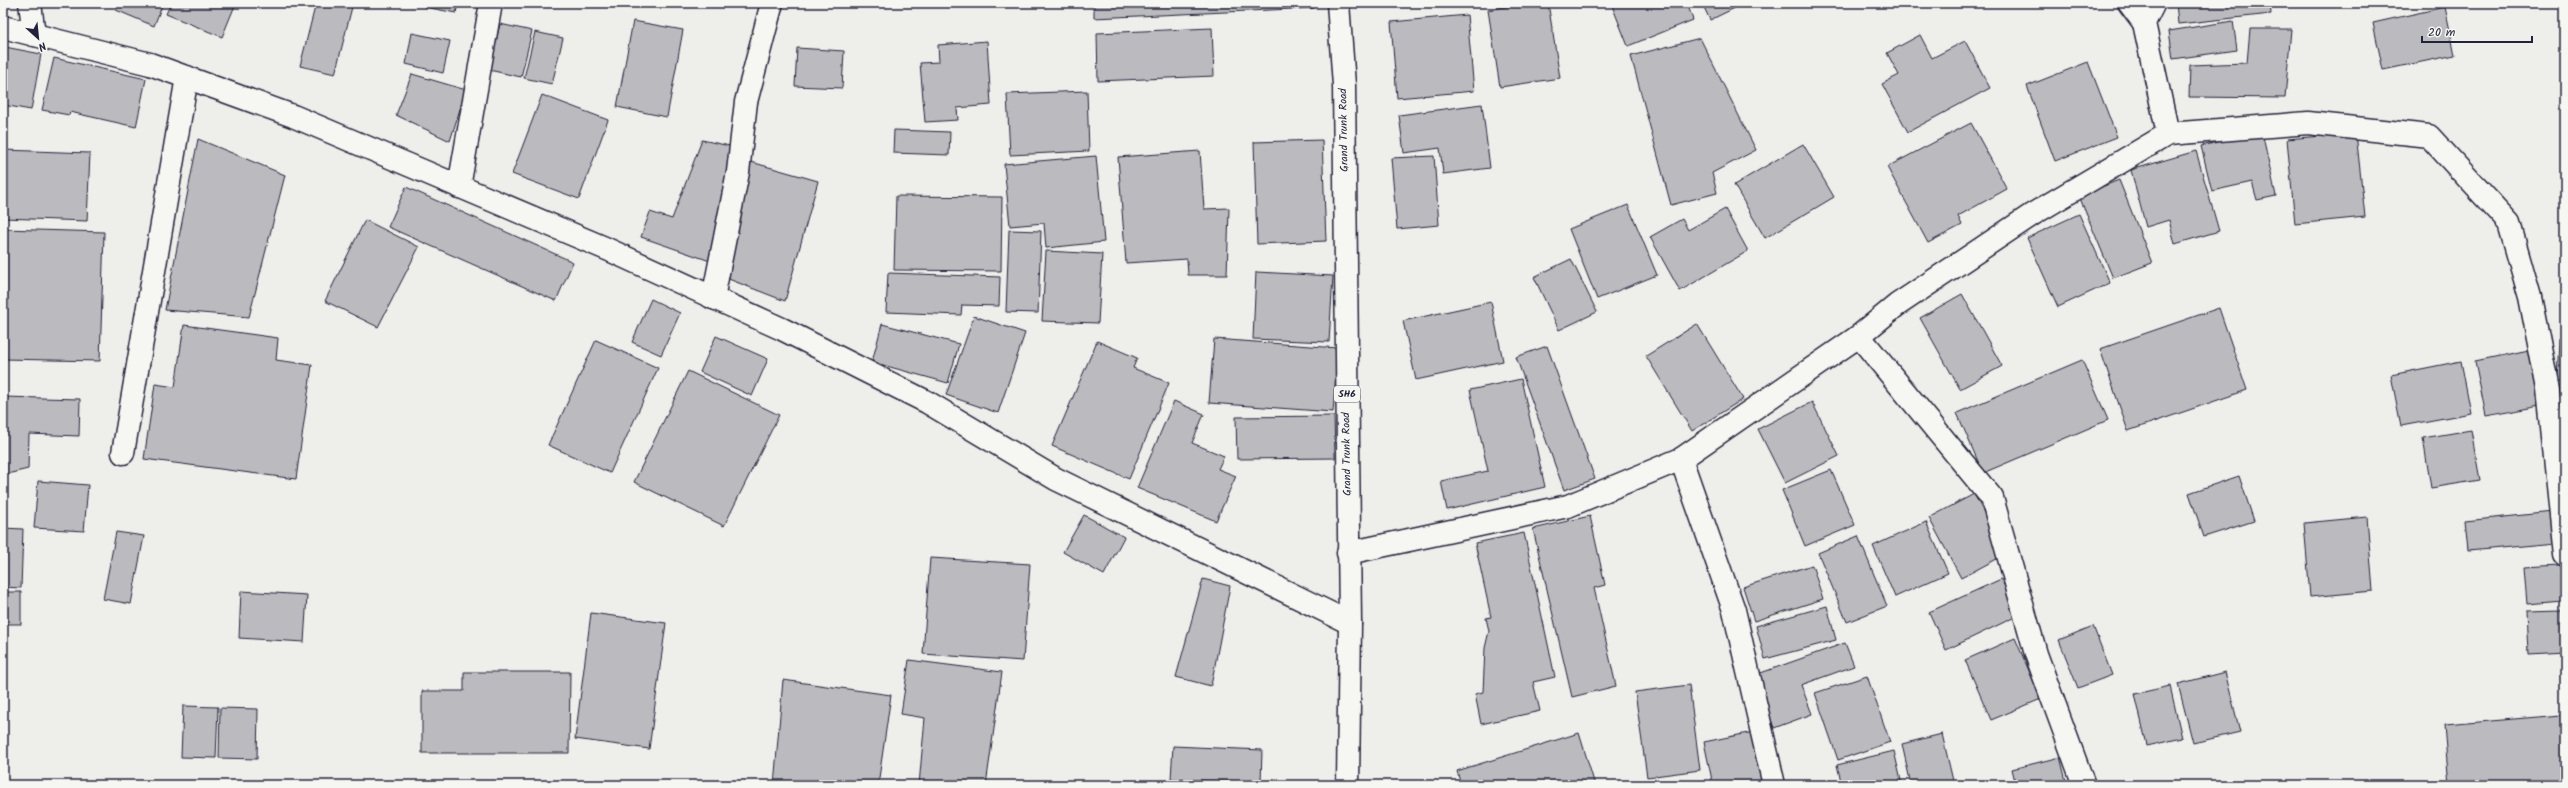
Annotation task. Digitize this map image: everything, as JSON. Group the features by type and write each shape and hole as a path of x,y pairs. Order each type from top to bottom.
{"street":[{"path":"30,3 34,35"},
{"path":"459,187 491,3"},
{"path":"713,298 738,172 746,102 772,3"},
{"name":"Grand Trunk Road","path":"1338,3 1344,85 1348,553 1350,623 1348,785"},
{"path":"2129,3 2144,23 2168,134"},
{"path":"2144,23 2154,3"},
{"path":"3,27 150,64 187,77 293,116 607,249 782,329 927,402 1056,479 1350,623"},
{"path":"123,453 187,77"},
{"path":"1348,553 1568,506 1681,459 1859,336 1897,305 2033,214 2168,134 2308,123 2429,136 2509,223 2530,297 2548,389 2565,555"},
{"path":"1859,336 1992,498 2036,654 2084,785"},
{"path":"1681,459 1734,610 1774,785"}],"building":[{"path":"119,3 163,3 154,26 116,10"},
{"path":"171,3 236,3 222,37 166,14"},
{"path":"316,3 353,3 335,74 300,66"},
{"path":"426,3 458,3 456,13 425,7"},
{"path":"463,3 490,3 490,8"},
{"path":"1094,3 1314,3 1314,8 1094,18"},
{"path":"1528,3 1548,3 1560,78 1500,87 1488,10"},
{"path":"1611,3 1687,3 1693,20 1628,46"},
{"path":"1702,3 1745,3 1710,20"},
{"path":"2176,3 2270,3 2271,14 2178,24"},
{"path":"2445,7 2455,55 2383,70 2373,23"},
{"path":"1467,15 1474,91 1397,98 1391,22"},
{"path":"633,21 683,30 667,117 617,107"},
{"path":"2233,21 2237,50 2173,59 2169,31"},
{"path":"500,24 532,31 521,77 489,70"},
{"path":"1212,28 1214,76 1098,81 1097,33"},
{"path":"2250,29 2291,29 2285,98 2189,97 2190,65 2247,63"},
{"path":"535,32 563,38 552,84 524,78"},
{"path":"412,33 450,41 443,73 406,64"},
{"path":"1920,35 1932,58 1965,41 1990,88 1908,132 1882,84 1899,75 1887,53"},
{"path":"1700,38 1756,150 1712,173 1717,193 1671,205 1631,56"},
{"path":"987,41 991,105 957,108 958,120 925,122 920,63 939,62 938,45"},
{"path":"5,47 41,54 31,110 3,105"},
{"path":"797,48 844,51 842,88 795,86"},
{"path":"54,58 146,79 136,127 70,112 69,115 42,110"},
{"path":"2088,62 2117,137 2055,161 2027,86"},
{"path":"412,74 466,90 450,141 396,115"},
{"path":"1087,91 1089,151 1010,155 1007,94"},
{"path":"542,95 608,120 579,199 512,174"},
{"path":"1482,104 1490,168 1443,174 1440,148 1404,153 1399,115"},
{"path":"1971,123 2007,189 1958,216 1962,225 1928,243 1887,167"},
{"path":"894,130 950,132 949,155 893,153"},
{"path":"2262,132 2276,196 2257,200 2252,182 2212,191 2201,146"},
{"path":"2356,133 2365,217 2295,224 2287,139"},
{"path":"198,139 285,175 249,317 165,310"},
{"path":"702,140 739,148 713,262 641,237 650,212 672,219"},
{"path":"1322,140 1326,241 1257,244 1254,142"},
{"path":"1803,144 1834,197 1765,238 1734,185"},
{"path":"3,150 90,153 87,221 3,218"},
{"path":"1200,151 1204,209 1229,208 1227,275 1188,275 1187,259 1126,263 1118,157"},
{"path":"2196,151 2219,231 2175,244 2169,220 2146,227 2131,170"},
{"path":"1096,156 1104,242 1046,248 1044,223 1010,226 1004,164"},
{"path":"1434,156 1439,225 1397,229 1391,158"},
{"path":"751,162 818,181 785,301 726,278"},
{"path":"2119,180 2152,263 2113,278 2079,196"},
{"path":"406,187 573,262 556,301 388,227"},
{"path":"896,196 1002,197 1001,271 894,270"},
{"path":"1628,205 1657,275 1597,299 1569,229"},
{"path":"1725,209 1748,251 1680,291 1650,237 1682,219 1688,230"},
{"path":"2079,214 2110,283 2058,307 2027,238"},
{"path":"365,220 419,247 378,327 325,301"},
{"path":"3,229 104,232 100,361 3,359"},
{"path":"1009,230 1041,231 1038,313 1006,312"},
{"path":"1046,251 1102,254 1098,323 1042,321"},
{"path":"1571,259 1597,312 1559,330 1534,277"},
{"path":"1256,272 1333,276 1329,342 1253,339"},
{"path":"888,273 1000,277 999,306 962,305 961,315 886,312"},
{"path":"1962,294 2002,366 1960,389 1920,318"},
{"path":"651,299 680,313 661,355 632,342"},
{"path":"1491,302 1503,361 1416,380 1403,321"},
{"path":"2219,308 2247,390 2128,431 2100,349"},
{"path":"974,316 1025,333 998,413 946,395"},
{"path":"882,324 959,344 948,383 872,362"},
{"path":"1697,324 1743,399 1692,431 1646,356"},
{"path":"184,325 278,338 276,360 312,365 296,479 144,459 155,384 175,387"},
{"path":"716,336 768,359 752,396 700,372"},
{"path":"1214,339 1338,348 1333,412 1209,403"},
{"path":"2559,339 2565,340 2565,380 2557,380"},
{"path":"596,340 658,368 610,473 548,445"},
{"path":"1097,341 1137,358 1133,368 1169,383 1129,479 1052,446"},
{"path":"1547,346 1595,479 1564,490 1516,357"},
{"path":"2529,350 2540,406 2486,416 2475,361"},
{"path":"2082,360 2108,420 1983,473 1957,413"},
{"path":"2461,361 2471,413 2401,426 2391,375"},
{"path":"688,371 779,415 724,526 634,482"},
{"path":"1521,379 1545,487 1447,510 1441,481 1488,471 1470,390"},
{"path":"3,397 80,399 79,436 29,434 28,469 3,475"},
{"path":"1174,401 1204,414 1192,443 1224,456 1218,469 1236,476 1216,521 1137,488"},
{"path":"1812,402 1839,456 1785,483 1758,429"},
{"path":"1334,416 1335,458 1237,459 1236,417"},
{"path":"2471,430 2480,480 2431,488 2423,438"},
{"path":"1831,470 1855,525 1805,546 1782,490"},
{"path":"2239,476 2254,521 2204,537 2189,493"},
{"path":"38,481 88,485 84,531 34,528"},
{"path":"1974,494 2006,554 1961,578 1929,518"},
{"path":"2553,512 2556,543 2468,551 2465,521"},
{"path":"1084,515 1124,537 1104,575 1063,552"},
{"path":"1590,516 1605,585 1594,588 1616,686 1572,697 1533,529"},
{"path":"2367,517 2373,591 2310,597 2304,523"},
{"path":"1926,522 1948,573 1895,597 1873,546"},
{"path":"3,528 23,529 21,588 3,587"},
{"path":"116,532 144,536 131,604 103,599"},
{"path":"1524,533 1555,677 1533,682 1540,711 1481,724 1475,694 1483,692 1485,648 1489,631 1486,618 1491,617 1475,543"},
{"path":"1858,536 1887,606 1847,622 1818,553"},
{"path":"930,558 1030,564 1023,661 923,654"},
{"path":"1812,565 1823,599 1754,621 1743,587"},
{"path":"2560,565 2563,601 2528,604 2525,567"},
{"path":"1203,579 1230,586 1211,686 1176,677"},
{"path":"2001,579 2019,615 1946,650 1929,612"},
{"path":"241,591 307,595 304,642 239,638"},
{"path":"3,592 21,592 21,624 3,624"},
{"path":"1827,606 1836,640 1765,659 1756,626"},
{"path":"2563,610 2565,652 2529,654 2527,611"},
{"path":"591,613 666,623 649,749 575,739"},
{"path":"2093,626 2112,675 2078,688 2059,640"},
{"path":"2015,638 2041,699 1991,720 1965,660"},
{"path":"1845,643 1854,666 1801,685 1812,714 1774,728 1755,675"},
{"path":"909,660 1002,672 986,785 919,785 925,718 901,714"},
{"path":"464,672 570,672 569,753 422,753 422,691 464,691"},
{"path":"2225,672 2240,732 2193,743 2178,684"},
{"path":"1867,676 1890,742 1838,760 1815,693"},
{"path":"783,680 891,695 878,785 774,785"},
{"path":"1689,685 1700,770 1647,777 1635,692"},
{"path":"2170,686 2182,738 2147,746 2135,694"},
{"path":"183,706 218,707 216,758 181,757"},
{"path":"220,708 258,709 257,759 219,758"},
{"path":"2561,715 2565,785 2449,785 2444,725"},
{"path":"1753,732 1764,785 1713,785 1704,742"},
{"path":"1579,733 1595,785 1461,785 1457,771"},
{"path":"1942,734 1954,785 1911,785 1902,744"},
{"path":"1173,746 1262,750 1261,783 1171,779"},
{"path":"1894,751 1902,785 1842,785 1837,765"},
{"path":"2060,757 2067,785 2016,785 2012,769"},
{"path":"1834,782 1835,785 1822,785"}]}
